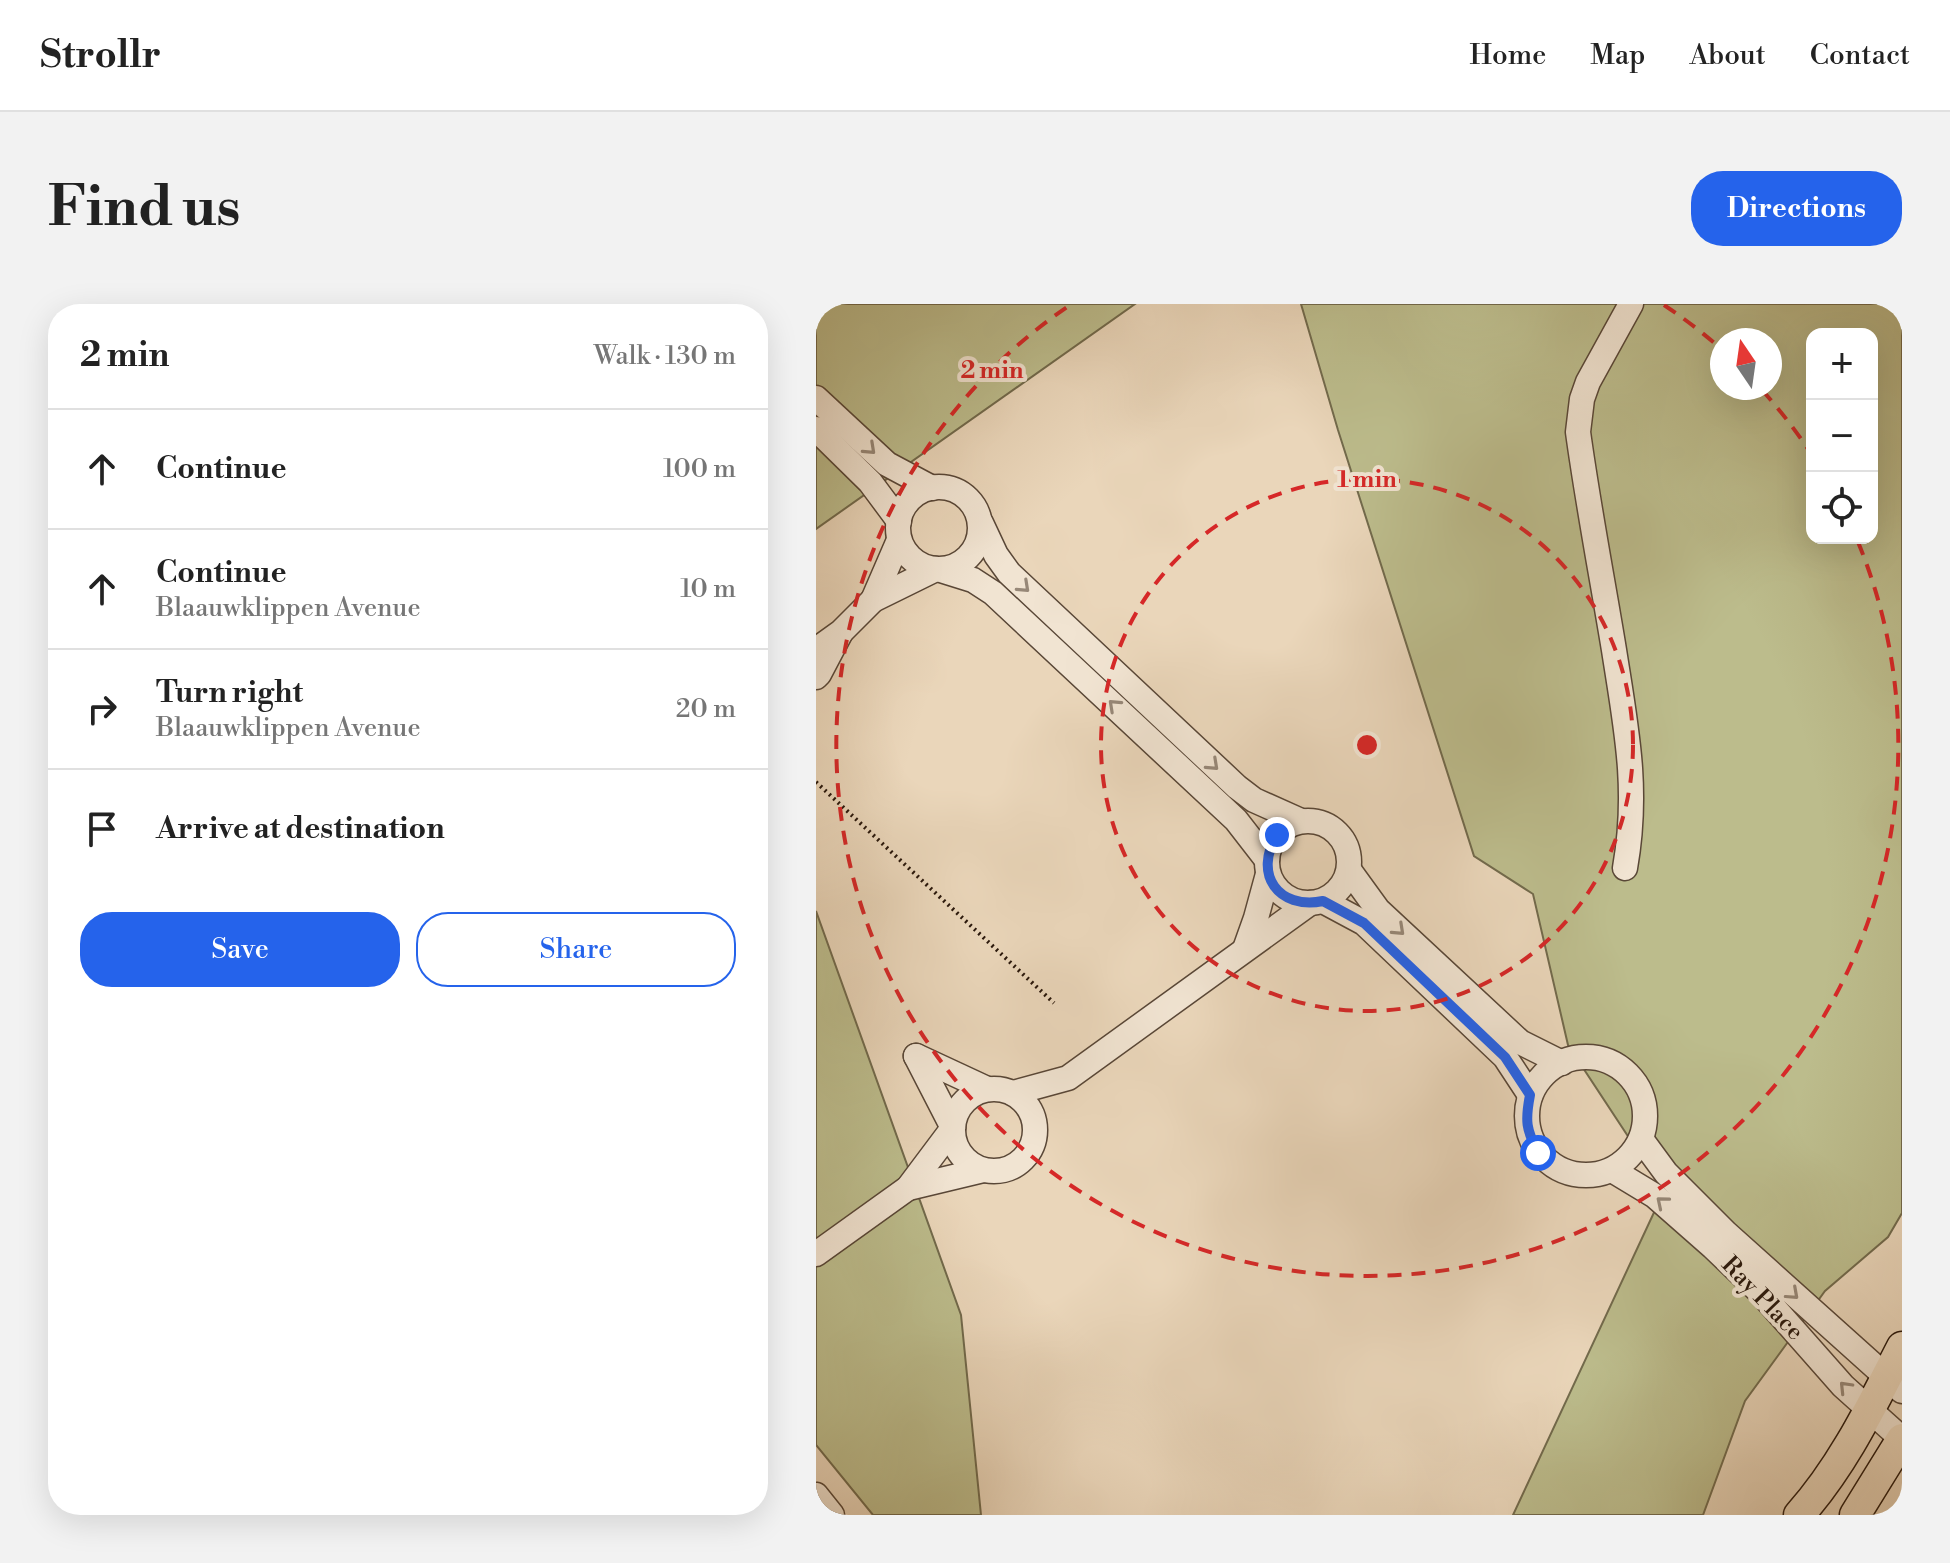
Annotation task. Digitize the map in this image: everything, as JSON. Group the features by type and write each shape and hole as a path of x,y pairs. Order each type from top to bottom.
{"main road":[{"path":"1799,1515 1812,1500 1869,1411 1894,1384 1902,1347"},
{"path":"1856,1515 1902,1439"},
{"path":"1856,1515 1882,1491 1902,1484"}],"street":[{"path":"1625,868 1632,812 1630,748 1578,432 1582,399 1588,382 1631,304"},
{"path":"816,398 887,464 932,488"},
{"path":"816,429 870,482 899,530 905,552 915,562 973,580 993,593 1236,820 1268,867 1274,886 1284,896 1296,902 1317,902 1364,923 1505,1057 1530,1095"},
{"path":"873,600 899,530 901,513 908,501 919,492 932,488 945,487 958,491 977,510 996,555 1009,573 1225,777 1254,800 1301,821"},
{"path":"816,650 841,632 873,600 966,560 980,537 981,523"},
{"path":"816,677 841,632"},
{"path":"1013,1093 1068,1078 1245,949 1335,893 1344,883 1350,857 1338,833 1327,825 1301,821 1287,826 1277,835 1270,847 1256,918 1245,949"},
{"path":"1349,870 1378,910 1520,1042 1562,1063"},
{"path":"953,1128 916,1056 987,1089"},
{"path":"1592,1057 1610,1062 1627,1073 1638,1087 1645,1105 1641,1139 1629,1158 1612,1170 1592,1176 1572,1174 1553,1167 1538,1153 1529,1135 1526,1115 1530,1095 1541,1077 1555,1065 1573,1058 1592,1057"},
{"path":"1036,1125 1068,1078"},
{"path":"987,1089 1013,1093 1024,1101 1036,1125 1035,1139 1022,1162 996,1172 970,1164 954,1142 953,1128 963,1103 987,1089"},
{"path":"816,1254 908,1188 953,1128"},
{"name":"Ray Place","path":"1641,1139 1666,1173 1726,1233 1894,1384"},
{"path":"908,1188 983,1170"},
{"name":"Ray Place","path":"1612,1170 1655,1196 1723,1256 1760,1292 1843,1386 1902,1439"},
{"path":"816,1495 832,1515"}],"path":[{"path":"816,782 1054,1003"}],"green space":[{"path":"816,304 1135,304 816,529"},
{"path":"1301,304 1902,304 1902,1213 1888,1237 1825,1291 1745,1401 1703,1515 1513,1515 1664,1191 1568,1045 1533,894 1474,856"},
{"path":"816,911 961,1315 981,1515 873,1515 816,1445"}],"route":[{"path":"1277,835 1267,860 1268,874 1284,896 1296,902 1323,901 1364,923 1505,1057 1530,1095 1526,1115 1529,1135 1538,1153"}]}
